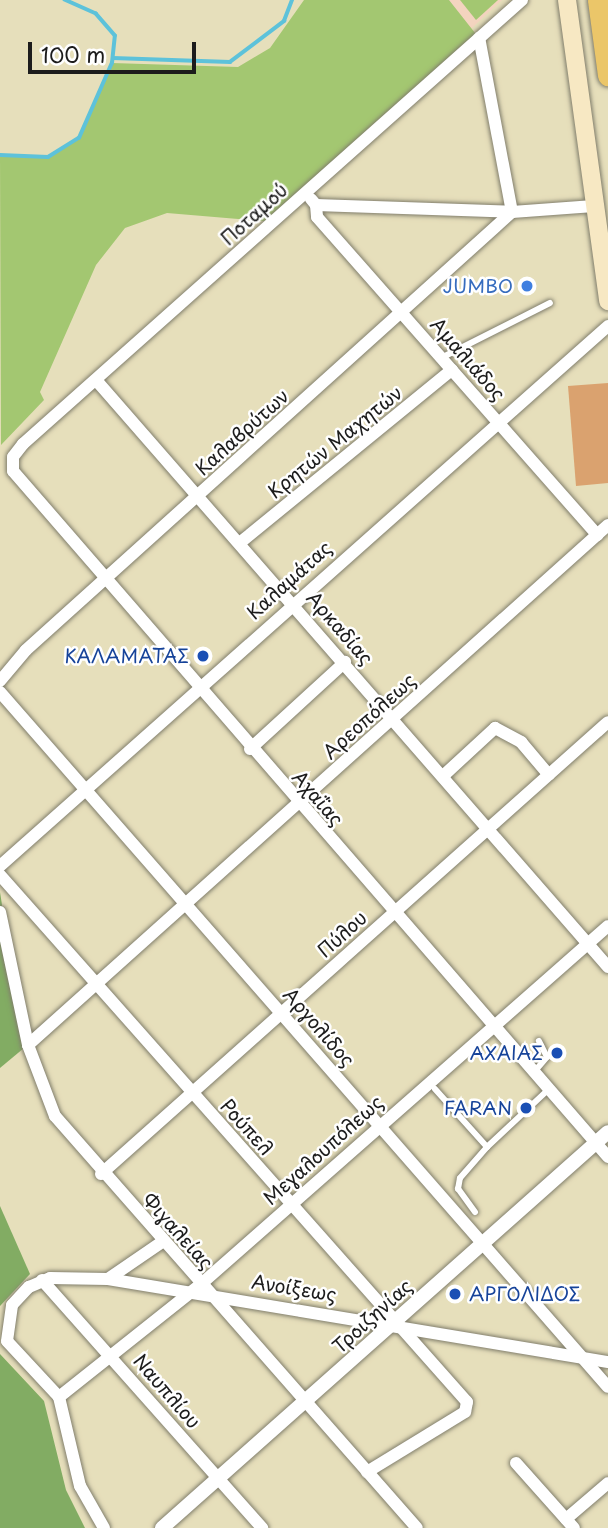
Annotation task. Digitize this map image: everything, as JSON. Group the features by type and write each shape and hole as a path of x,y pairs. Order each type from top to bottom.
{"highway":[{"path":"598,0 608,75"}],"main road":[{"path":"567,0 608,302"}],"street":[{"name":"Ποταμού","path":"13,457 522,0"},
{"path":"479,38 512,212"},
{"name":"Αμαλιάδος","path":"307,193 316,205 317,217 597,535"},
{"path":"316,205 512,212 594,206"},
{"name":"Καλαβρύτων","path":"0,681 104,582 512,212"},
{"name":"Καλαμάτας","path":"0,866 496,419 608,326"},
{"name":"Κρητών Μαχητών","path":"242,541 452,370"},
{"name":"Αρκαδίας","path":"96,380 242,541 487,830 608,967"},
{"name":"Αχαΐας","path":"13,457 13,471 104,582 608,1157"},
{"name":"Αρεοπόλεως","path":"28,1045 394,720 608,525"},
{"path":"250,749 345,662"},
{"name":"Αργολίδος","path":"0,692 608,1387"},
{"name":"Πύλου","path":"101,1174 608,722"},
{"path":"443,776 495,728 521,742 549,775"},
{"name":"Ρούπελ","path":"0,875 393,1323 467,1402 465,1412 367,1472"},
{"name":"Φιγαλείας","path":"0,912 28,1045 47,1104 101,1174 417,1528"},
{"name":"Μεγαλουπόλεως","path":"59,1397 186,1292 200,1285 608,926"},
{"name":"Τροιζηνίας","path":"162,1528 608,1132"},
{"path":"108,1279 162,1242"},
{"name":"Ανοίξεως","path":"42,1280 108,1279 393,1323 608,1362"},
{"path":"42,1280 12,1305 5,1334 14,1355 59,1397 80,1486 104,1528"},
{"name":"Ναυπλίου","path":"42,1280 262,1528"},
{"path":"516,1463 570,1524 608,1483"}],"lane":[{"path":"441,358 550,303"},
{"path":"534,1073 547,1057 539,1041"},
{"path":"435,1089 487,1147"},
{"path":"475,1212 458,1189 460,1178 487,1147 549,1089"}],"shaded area":[{"path":"427,0 502,0 459,40"}],"green space":[{"path":"304,0 449,0 479,38 274,222 167,213 125,228 96,265 40,392 44,400 1,445 0,155 48,157 79,138 112,63 238,67 270,48"},
{"path":"460,0 498,0 476,20"},
{"path":"0,892 24,1048 0,1068"},
{"path":"0,1206 30,1274 0,1306"},
{"path":"0,1354 44,1401 66,1490 85,1528 0,1528"}],"building":[{"path":"608,383 608,483 576,486 568,386"}],"waterway":[{"path":"0,155 48,157 79,138 112,63 115,36 96,14 65,0"},
{"path":"113,58 230,62 284,21 292,0"}],"place":[{"name":"JUMBO","path":"527,286"},
{"name":"ΚΑΛΑΜΑΤΑΣ","path":"203,656"},
{"name":"AXAΙΑΣ","path":"557,1053"},
{"name":"FARAN","path":"526,1108"},
{"name":"ΑΡΓΟΛΙΔΟΣ","path":"455,1294"}]}
